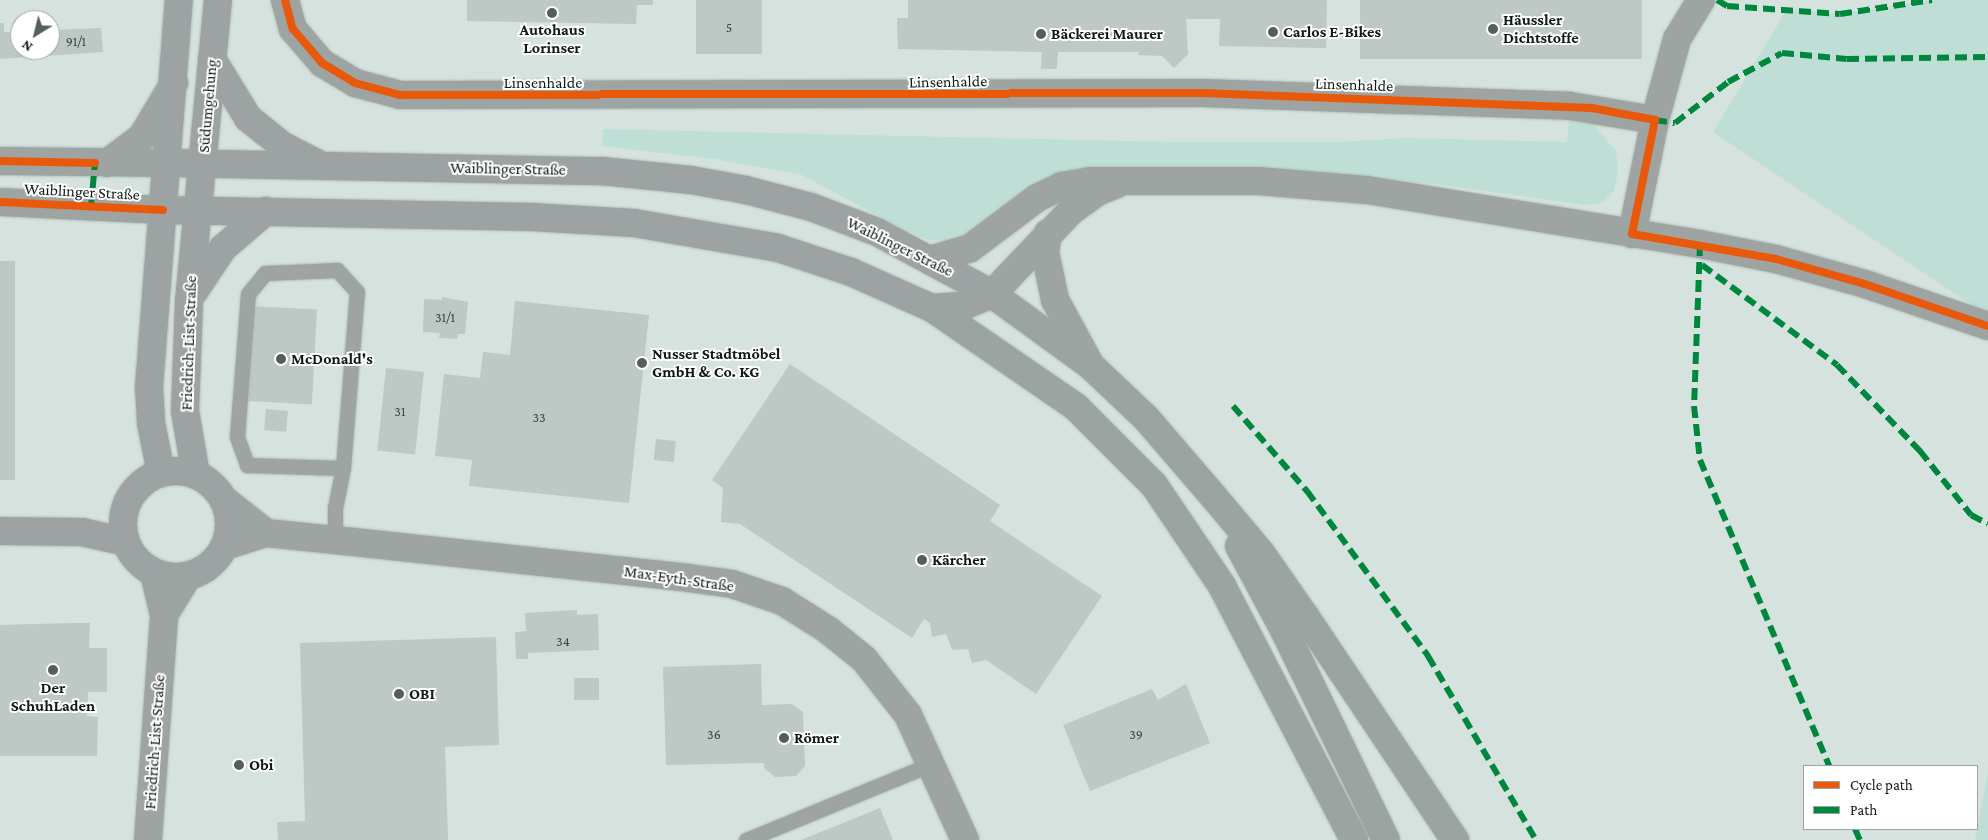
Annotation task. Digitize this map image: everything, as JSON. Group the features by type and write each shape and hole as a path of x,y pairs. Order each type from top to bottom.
{"highway":[{"path":"992,294 1091,366 1146,418 1214,497 1260,552 1300,608 1455,840"},
{"path":"932,308 1027,370 1076,407 1154,485 1222,586 1354,840"},
{"path":"1214,497 1284,630 1386,840"}],"main road":[{"path":"161,473 151,423 149,387 168,163 179,0"},
{"name":"Südumgehung","path":"198,211 218,0"},
{"path":"212,59 248,118 283,146 324,167"},
{"name":"Waiblinger Straße","path":"168,163 602,171 691,180 746,190 811,207 877,232 933,259 992,294"},
{"name":"Waiblinger Straße","path":"163,210 532,217 634,223 703,233 778,248 850,272 932,308"},
{"name":"Friedrich-List-Straße","path":"196,475 185,411 189,301 198,211"},
{"path":"189,301 223,248 266,211"},
{"path":"82,532 132,495 144,482 161,473 178,471 196,475 211,483 224,500 230,518 225,546 215,562 188,576 171,578 154,573 141,564 126,542 124,514 132,495"},
{"path":"0,531 82,532 126,542"}],"street":[{"name":"Linsenhalde","path":"285,0 293,29 322,63 355,83 400,95 1203,93 1570,106 1655,120"},
{"path":"1632,234 1655,120 1677,39 1701,0"},
{"path":"108,163 142,137 174,81"},
{"name":"Waiblinger Straße","path":"0,161 168,163"},
{"path":"933,259 969,248 1037,198 1062,186 1091,181 1118,183 1158,180 1258,181 1367,190 1776,259 1866,284 1988,326"},
{"path":"932,308 963,306 992,294 1048,233 1097,192 1118,183"},
{"name":"Waiblinger Straße","path":"0,202 163,210"},
{"path":"1048,233 1045,252 1055,300 1091,366"},
{"path":"224,500 266,533"},
{"name":"Max-Eyth-Straße","path":"225,546 266,533 689,578 732,584 782,602 828,630 864,659 908,715 965,840"},
{"name":"Friedrich-List-Straße","path":"148,840 164,615 154,573"},
{"name":"Friedrich-List-Straße","path":"164,615 188,576"}],"lane":[{"path":"335,540 335,508 343,468 358,292 337,270 265,273 248,294 237,437 247,465 343,468"},
{"path":"746,840 931,764"}],"green space":[{"path":"1932,0 1988,0 1988,316 1713,132 1787,9 1840,14"},
{"path":"1569,119 1592,123 1616,151 1618,172 1614,191 1602,203 1584,205 1436,184 1339,176 1143,168 950,242 926,239 899,227 802,175 714,159 602,146 603,129 1173,142 1338,142 1406,138 1567,142"},
{"path":"1988,772 1988,840 1975,840"}],"building":[{"name":"Autohaus Lorinser","path":"467,0 653,0 653,5 637,5 636,24 467,21"},
{"path":"696,0 762,0 762,54 696,54"},
{"name":"Bäckerei Maurer","path":"908,0 1327,0 1326,48 1219,46 1220,19 1186,19 1188,54 1174,68 1162,56 1138,55 1139,52 1058,52 1057,69 1041,69 1042,52 898,49 897,18 908,18"},
{"name":"Häussler Dichtstoffe","path":"1360,0 1642,0 1642,59 1360,59"},
{"path":"0,23 4,23 4,32 10,32 10,58 0,59"},
{"path":"101,28 103,52 60,55 60,30"},
{"path":"0,261 15,261 15,480 0,480"},
{"path":"442,297 468,302 465,334 458,334 457,339 439,338 440,333 423,332 424,299 442,300"},
{"path":"515,301 649,315 629,503 469,486 472,460 435,456 444,374 480,378 483,352 510,355"},
{"name":"McDonald's","path":"250,306 317,310 312,404 245,401"},
{"name":"Kärcher","path":"790,364 1000,505 990,521 1102,596 1036,694 986,660 972,663 968,649 952,650 946,634 932,637 930,623 924,619 912,638 740,524 721,522 723,488 712,480"},
{"path":"386,368 424,372 415,455 377,451"},
{"path":"266,409 288,411 286,432 264,430"},
{"path":"656,439 676,441 674,462 654,460"},
{"path":"577,610 577,615 598,614 599,650 528,653 528,659 516,659 515,632 526,631 525,613"},
{"name":"Der SchuhLaden","path":"90,623 89,648 107,648 107,692 88,692 87,716 98,717 97,756 0,756 0,625"},
{"name":"OBI","path":"496,637 499,745 445,747 448,840 278,840 277,822 305,821 300,643"},
{"path":"761,664 762,705 792,704 803,712 805,766 796,776 775,777 764,768 764,763 666,765 663,667"},
{"path":"574,678 599,678 599,700 574,700"},
{"path":"1186,684 1210,743 1090,791 1063,725 1152,689 1158,700"},
{"path":"880,808 893,840 801,840"}],"marked path":[{"path":"1717,0 1727,6 1840,14 1932,0"},
{"path":"1655,120 1675,123 1728,82 1782,53 1847,59 1988,57"},
{"path":"91,206 95,163"},
{"path":"1700,244 1694,406 1700,460 1829,765"},
{"path":"1702,265 1837,365 1920,451 1971,515 1988,524"},
{"path":"1233,406 1307,491 1428,656 1536,840"},
{"path":"1855,830 1860,840"}],"cycle path":[{"path":"285,0 293,29 322,63 355,83 400,95 1203,93 1592,108 1655,120 1632,234 1776,259 1865,284 1988,326"},
{"path":"0,161 95,163"},
{"path":"0,202 163,210"}],"place":[{"name":"Autohaus Lorinser","path":"552,13"},
{"name":"Häussler Dichtstoffe","path":"1493,29"},
{"name":"Carlos E-Bikes","path":"1273,32"},
{"name":"Bäckerei Maurer","path":"1041,34"},
{"name":"McDonald's","path":"281,359"},
{"name":"Nusser Stadtmöbel GmbH & Co. KG","path":"642,363"},
{"name":"Kärcher","path":"922,560"},
{"name":"Der SchuhLaden","path":"53,670"},
{"name":"OBI","path":"399,694"},
{"name":"Römer","path":"784,738"},
{"name":"Obi","path":"239,765"}]}
